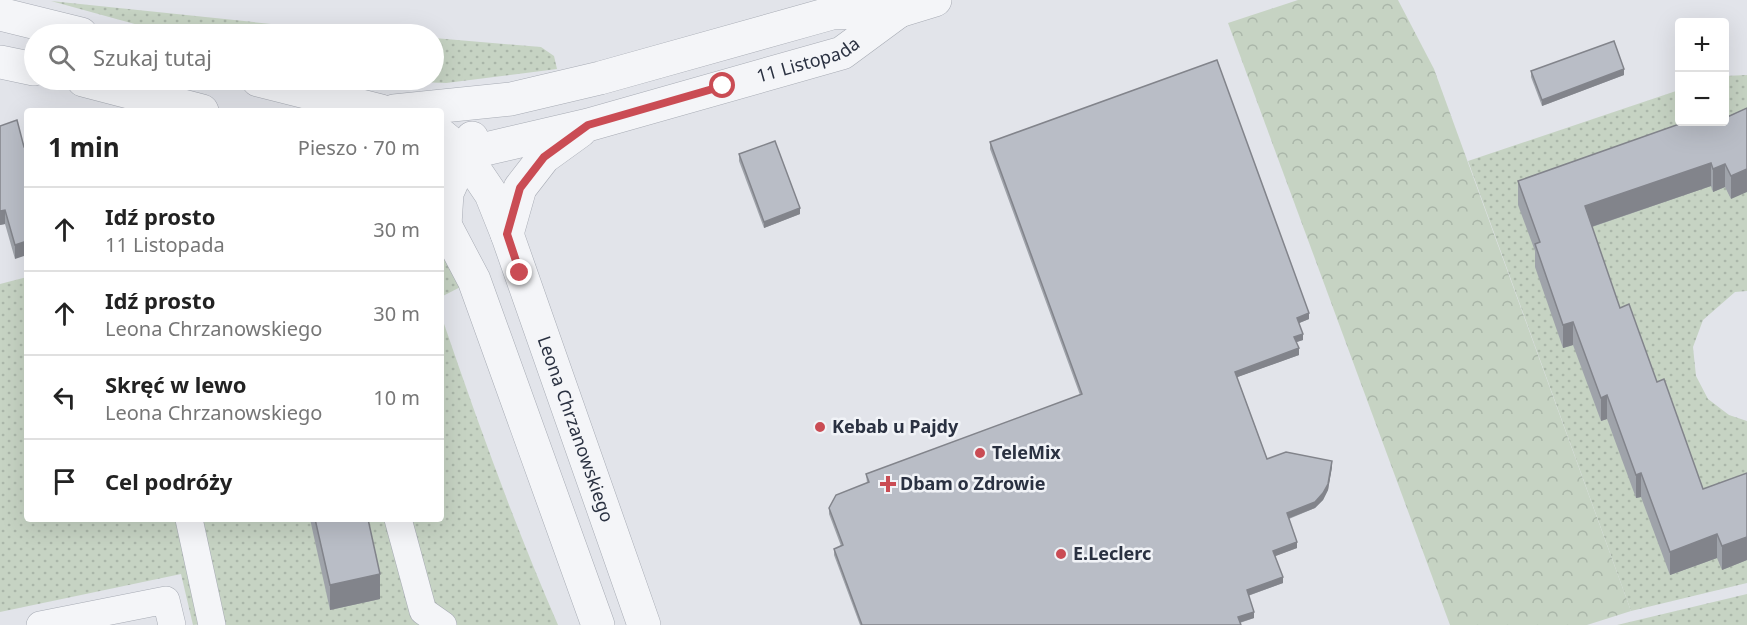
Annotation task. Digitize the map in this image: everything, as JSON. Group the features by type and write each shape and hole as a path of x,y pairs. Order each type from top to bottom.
{"street":[{"name":"11 Listopada","path":"423,108 511,99 600,78 832,14 899,11 935,0"},
{"name":"11 Listopada","path":"449,148 588,125 842,53 899,11"},
{"path":"0,14 40,24"},
{"path":"0,62 24,67"},
{"path":"121,90 190,108"},
{"path":"298,90 369,108"},
{"path":"444,216 449,148 474,134 511,99"},
{"path":"507,234 520,188 544,157 588,125"},
{"name":"Leona Chrzanowskiego","path":"449,148 491,194 644,625"},
{"path":"444,225 474,280 598,625"},
{"path":"190,522 212,625"},
{"path":"399,522 423,611 443,625"},
{"path":"40,625 166,600 172,625"}],"green space":[{"path":"1298,0 1398,0 1434,69 1631,611 1587,625 1450,625 1228,23"},
{"path":"51,1 272,24 135,24"},
{"path":"444,39 541,47 554,56 557,69 444,83"},
{"path":"1747,75 1747,291 1735,292 1703,320 1693,347 1696,376 1708,399 1729,415 1747,421 1747,583 1631,611 1468,161 1675,91 1675,126 1729,126 1729,76"},
{"path":"444,226 474,280 444,295"},
{"path":"24,278 24,522 444,522 444,324 497,473 558,625 212,625 211,623 193,625 181,574 0,612 0,284"},
{"path":"1747,594 1747,625 1617,625"}],"building":[{"path":"1614,41 1624,69 1542,100 1531,71"},
{"path":"1217,60 1309,313 1297,318 1303,334 1294,337 1299,348 1235,372 1267,459 1286,452 1332,461 1328,484 1323,493 1315,502 1287,513 1297,542 1273,551 1283,577 1247,590 1254,612 1238,617 1241,625 862,625 834,549 843,545 829,508 836,495 869,482 866,474 1082,394 990,142"},
{"path":"1747,108 1747,169 1731,176 1725,164 1713,169 1711,163 1585,206 1620,308 1629,304 1657,382 1664,379 1703,489 1747,473 1747,537 1722,546 1717,534 1670,552 1641,473 1636,475 1607,395 1601,398 1573,322 1563,325 1535,244 1540,242 1518,181 1675,126 1729,126 1729,116"},
{"path":"17,120 24,147 24,242 15,245 5,210 0,211 0,126"},
{"path":"775,141 800,208 764,222 739,154"},
{"path":"316,522 369,522 380,574 330,585"}],"place":[{"name":"Kebab u Pajdy","path":"820,427"},
{"name":"TeleMix","path":"980,453"},
{"name":"Dbam o Zdrowie","path":"888,484"},
{"name":"E.Leclerc","path":"1061,554"}],"route":[{"path":"520,273 507,234 520,188 544,157 588,125 723,86"}]}
